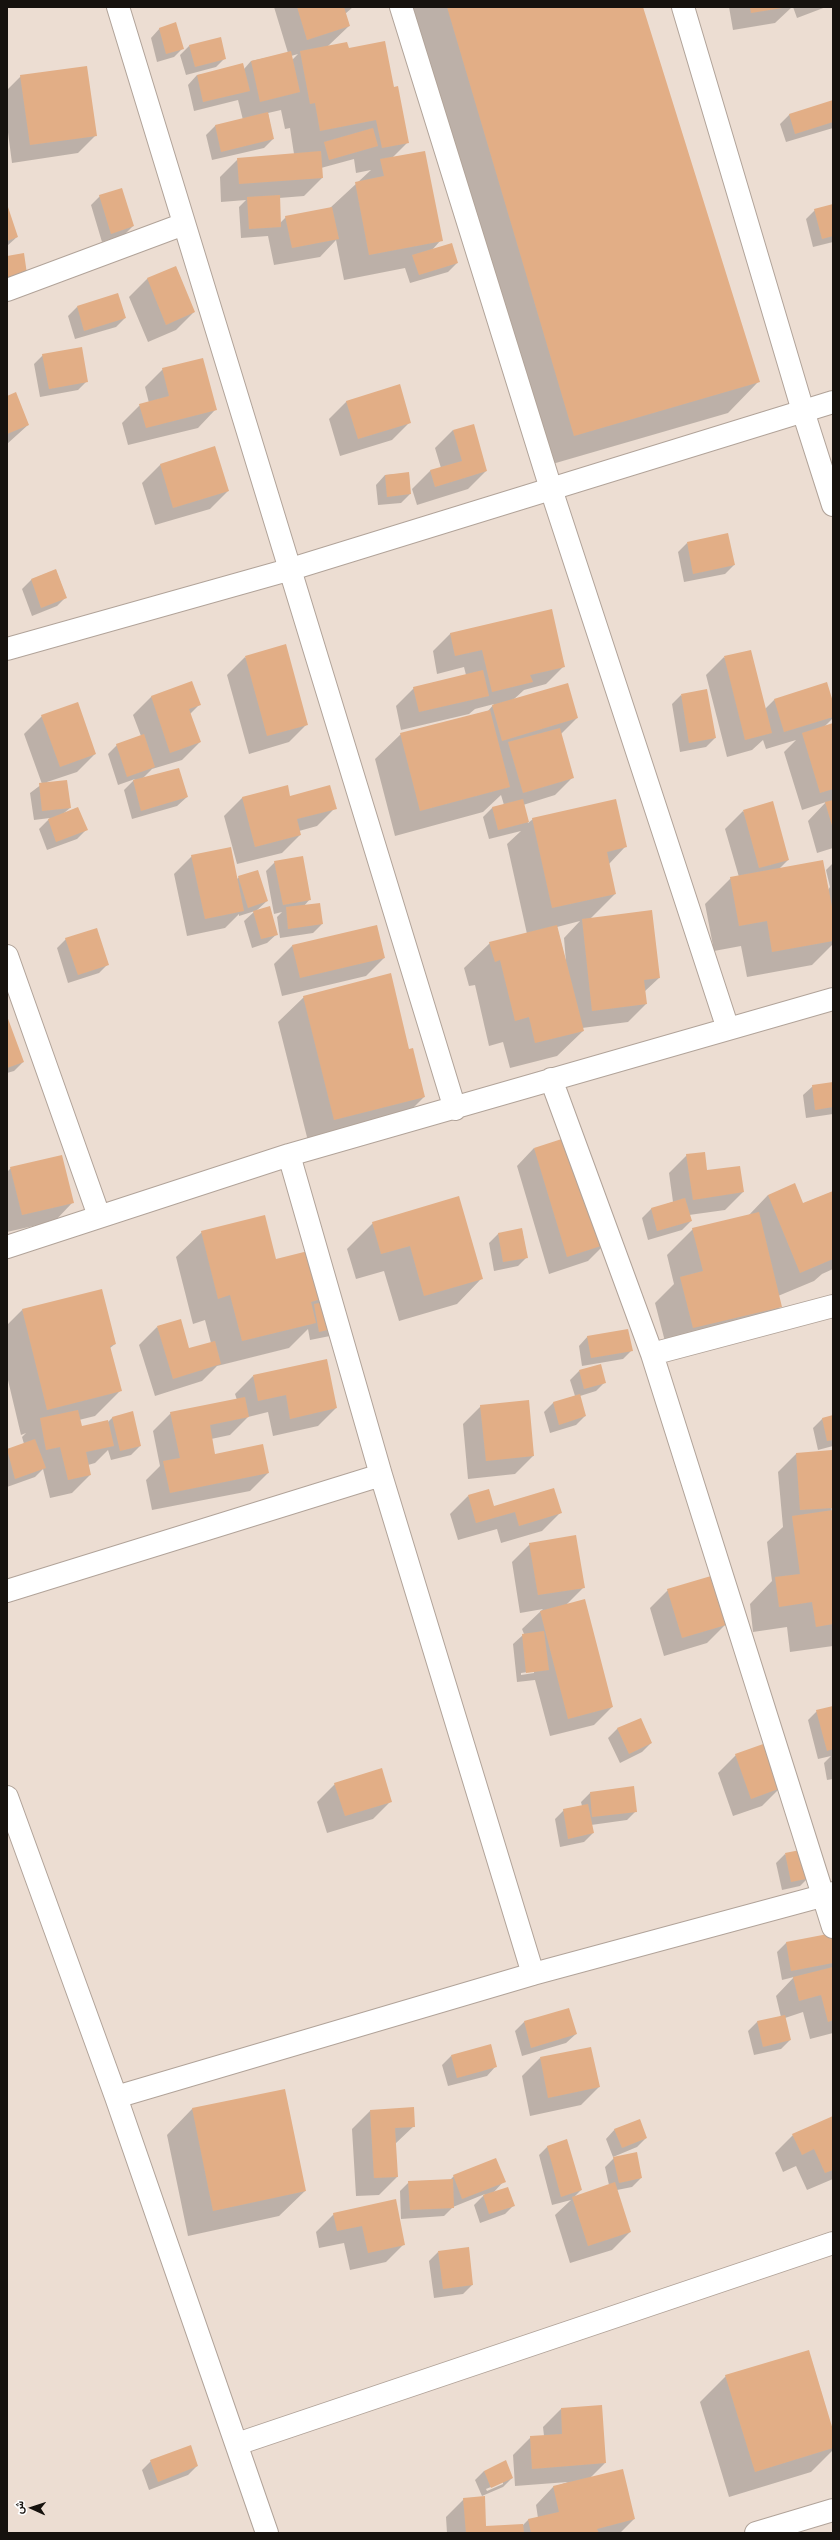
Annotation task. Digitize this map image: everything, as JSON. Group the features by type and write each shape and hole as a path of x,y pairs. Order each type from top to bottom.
{"street":[{"path":"118,7 288,570 455,1109"},
{"path":"401,7 551,489 728,1029"},
{"path":"683,7 803,411 833,505"},
{"path":"7,290 184,224"},
{"path":"7,649 288,570 833,402"},
{"path":"7,956 99,1216"},
{"path":"7,1247 290,1155 455,1109 551,1079 833,999"},
{"path":"551,1079 652,1354 828,1894 833,1927"},
{"path":"290,1155 381,1475 533,1974"},
{"path":"652,1354 833,1306"},
{"path":"7,1591 381,1475"},
{"path":"7,1797 116,2097 267,2533"},
{"path":"116,2097 533,1974 828,1894"},
{"path":"237,2444 833,2243"},
{"path":"756,2533 833,2510"}],"building":[{"path":"297,7 344,7 350,26 307,40"},
{"path":"447,7 643,7 760,382 574,436"},
{"path":"750,7 782,7 782,8 751,13"},
{"path":"176,22 184,49 166,54 159,28"},
{"path":"221,37 226,59 195,67 189,45"},
{"path":"385,41 394,87 398,86 409,143 382,148 376,120 320,131 315,103 310,104 300,51 347,42 349,48"},
{"path":"291,51 300,92 260,102 251,61"},
{"path":"243,63 250,91 203,102 197,75"},
{"path":"87,66 97,136 30,145 20,75"},
{"path":"833,100 833,122 795,134 789,114"},
{"path":"268,112 274,139 221,152 215,125"},
{"path":"373,128 378,146 329,160 324,142"},
{"path":"321,151 323,178 239,184 237,158"},
{"path":"425,151 443,241 369,255 355,182 384,176 380,159"},
{"path":"122,188 134,226 111,234 99,195"},
{"path":"280,195 281,227 249,229 247,197"},
{"path":"7,204 18,237 7,241"},
{"path":"833,204 833,236 822,239 814,209"},
{"path":"332,207 339,239 292,248 285,216"},
{"path":"452,243 458,263 419,275 412,255"},
{"path":"24,253 28,281 7,284 7,256"},
{"path":"176,266 195,312 166,325 147,278"},
{"path":"118,293 126,318 84,331 77,306"},
{"path":"82,347 88,382 49,389 42,354"},
{"path":"203,358 217,410 146,428 139,404 169,396 162,368"},
{"path":"400,384 411,423 358,439 346,401"},
{"path":"16,392 29,425 7,434 7,396"},
{"path":"474,424 487,471 435,487 430,470 462,461 453,430"},
{"path":"215,446 229,491 173,508 160,464"},
{"path":"409,472 411,494 387,497 385,475"},
{"path":"728,533 735,565 693,574 687,542"},
{"path":"56,569 67,598 41,608 31,579"},
{"path":"552,609 565,667 530,675 533,682 492,692 482,650 455,656 450,633"},
{"path":"286,644 308,725 267,736 245,656"},
{"path":"751,650 772,733 745,740 724,656"},
{"path":"483,670 489,696 419,712 413,687"},
{"path":"192,681 201,705 189,709 201,742 170,753 151,696"},
{"path":"827,682 833,702 833,717 784,732 774,699"},
{"path":"568,683 578,718 502,741 492,705"},
{"path":"707,689 716,738 689,743 681,694"},
{"path":"78,702 96,754 60,767 41,715"},
{"path":"490,710 510,787 420,811 400,733"},
{"path":"833,723 833,789 820,793 802,733"},
{"path":"560,728 574,778 523,793 508,742"},
{"path":"144,734 155,767 127,777 116,744"},
{"path":"179,768 188,797 141,811 133,780"},
{"path":"67,780 71,808 42,811 39,783"},
{"path":"288,785 290,796 330,785 337,809 297,819 301,835 255,847 242,797"},
{"path":"523,799 529,822 498,830 492,807"},
{"path":"616,799 627,847 607,852 616,894 552,908 532,818"},
{"path":"833,800 833,829 825,802"},
{"path":"773,801 789,860 759,868 743,810"},
{"path":"78,807 88,830 56,842 48,819"},
{"path":"231,847 244,911 205,919 191,855"},
{"path":"303,856 311,900 283,905 274,861"},
{"path":"823,860 833,912 833,941 772,952 767,921 739,926 730,877"},
{"path":"258,870 268,901 248,908 238,876"},
{"path":"320,903 323,924 288,929 286,907"},
{"path":"270,906 278,935 261,939 253,911"},
{"path":"652,910 660,978 644,980 647,1004 592,1011 582,919"},
{"path":"377,925 385,958 300,978 292,945"},
{"path":"557,925 584,1031 535,1043 529,1017 515,1021 500,960 495,962 489,942"},
{"path":"97,928 109,965 78,975 65,938"},
{"path":"391,973 409,1049 413,1048 425,1097 334,1120 303,996"},
{"path":"7,1016 24,1062 7,1068"},
{"path":"833,1082 833,1107 815,1110 812,1085"},
{"path":"574,1135 607,1244 567,1257 534,1148"},
{"path":"705,1152 707,1170 740,1166 744,1192 693,1200 686,1154"},
{"path":"62,1155 74,1203 22,1215 10,1167"},
{"path":"795,1183 803,1203 833,1191 833,1259 800,1273 768,1195"},
{"path":"459,1196 483,1279 424,1296 410,1246 381,1254 372,1222"},
{"path":"685,1198 692,1221 657,1231 651,1208"},
{"path":"759,1212 782,1307 693,1328 680,1277 703,1271 692,1228"},
{"path":"265,1215 276,1259 320,1248 331,1296 311,1302 316,1323 242,1341 230,1295 218,1299 201,1231"},
{"path":"522,1228 528,1258 503,1262 498,1233"},
{"path":"102,1289 116,1344 110,1346 122,1391 47,1410 22,1309"},
{"path":"335,1300 340,1327 319,1332 314,1304"},
{"path":"181,1319 189,1348 215,1341 221,1364 173,1379 157,1326"},
{"path":"628,1329 633,1351 591,1358 587,1336"},
{"path":"327,1359 337,1408 290,1419 286,1395 258,1401 253,1375"},
{"path":"601,1364 606,1383 584,1389 579,1370"},
{"path":"580,1394 586,1416 559,1425 553,1402"},
{"path":"245,1397 249,1417 210,1425 215,1454 263,1444 269,1473 170,1493 163,1461 180,1458 170,1412"},
{"path":"529,1400 534,1456 486,1461 480,1405"},
{"path":"78,1410 82,1426 108,1420 114,1446 86,1452 91,1475 68,1480 60,1447 46,1450 40,1418"},
{"path":"133,1411 141,1446 120,1451 112,1417"},
{"path":"833,1415 833,1440 827,1441 822,1418"},
{"path":"35,1439 46,1468 15,1479 7,1449"},
{"path":"832,1450 833,1508 800,1510 796,1453"},
{"path":"554,1488 562,1513 519,1526 515,1512 476,1523 468,1495 489,1489 494,1506"},
{"path":"833,1510 833,1624 816,1627 812,1602 779,1607 775,1577 800,1574 792,1516"},
{"path":"576,1535 585,1588 538,1595 529,1543"},
{"path":"711,1576 726,1625 682,1638 667,1589"},
{"path":"585,1599 613,1707 568,1719 540,1611"},
{"path":"544,1631 549,1670 526,1673 522,1634"},
{"path":"833,1706 833,1749 827,1751 816,1710"},
{"path":"641,1718 652,1743 629,1754 617,1728"},
{"path":"766,1743 781,1788 751,1799 735,1754"},
{"path":"382,1768 392,1802 345,1816 334,1783"},
{"path":"634,1786 637,1812 592,1817 590,1792"},
{"path":"588,1804 594,1833 568,1839 563,1809"},
{"path":"805,1849 811,1878 791,1882 785,1853"},
{"path":"833,1933 833,1963 791,1971 786,1942"},
{"path":"833,1967 833,2020 828,2022 821,1995 799,2001 793,1977"},
{"path":"569,2008 577,2034 531,2048 524,2021"},
{"path":"785,2015 791,2040 763,2047 757,2021"},
{"path":"491,2044 497,2067 457,2078 451,2055"},
{"path":"591,2047 600,2087 548,2098 540,2057"},
{"path":"285,2089 306,2191 213,2211 192,2108"},
{"path":"414,2107 415,2127 395,2128 398,2177 374,2178 370,2110"},
{"path":"833,2116 833,2170 825,2173 814,2149 802,2155 792,2134"},
{"path":"640,2119 647,2138 622,2148 614,2129"},
{"path":"567,2139 582,2190 561,2197 547,2146"},
{"path":"637,2152 642,2178 619,2183 613,2157"},
{"path":"496,2158 506,2182 462,2199 453,2175"},
{"path":"453,2179 454,2208 410,2210 408,2181"},
{"path":"615,2182 631,2232 588,2246 572,2197"},
{"path":"508,2187 515,2206 489,2214 483,2195"},
{"path":"396,2199 405,2245 368,2253 362,2226 337,2231 333,2213"},
{"path":"469,2247 473,2285 443,2289 438,2251"},
{"path":"809,2350 833,2430 833,2448 755,2472 725,2375"},
{"path":"602,2405 606,2463 532,2469 530,2436 562,2434 561,2408"},
{"path":"191,2445 198,2466 158,2482 150,2460"},
{"path":"506,2460 513,2478 491,2488 484,2471"},
{"path":"623,2469 635,2519 597,2529 599,2533 531,2533 528,2519 559,2512 553,2486"},
{"path":"485,2496 486,2526 523,2524 524,2533 466,2533 463,2498"}]}
